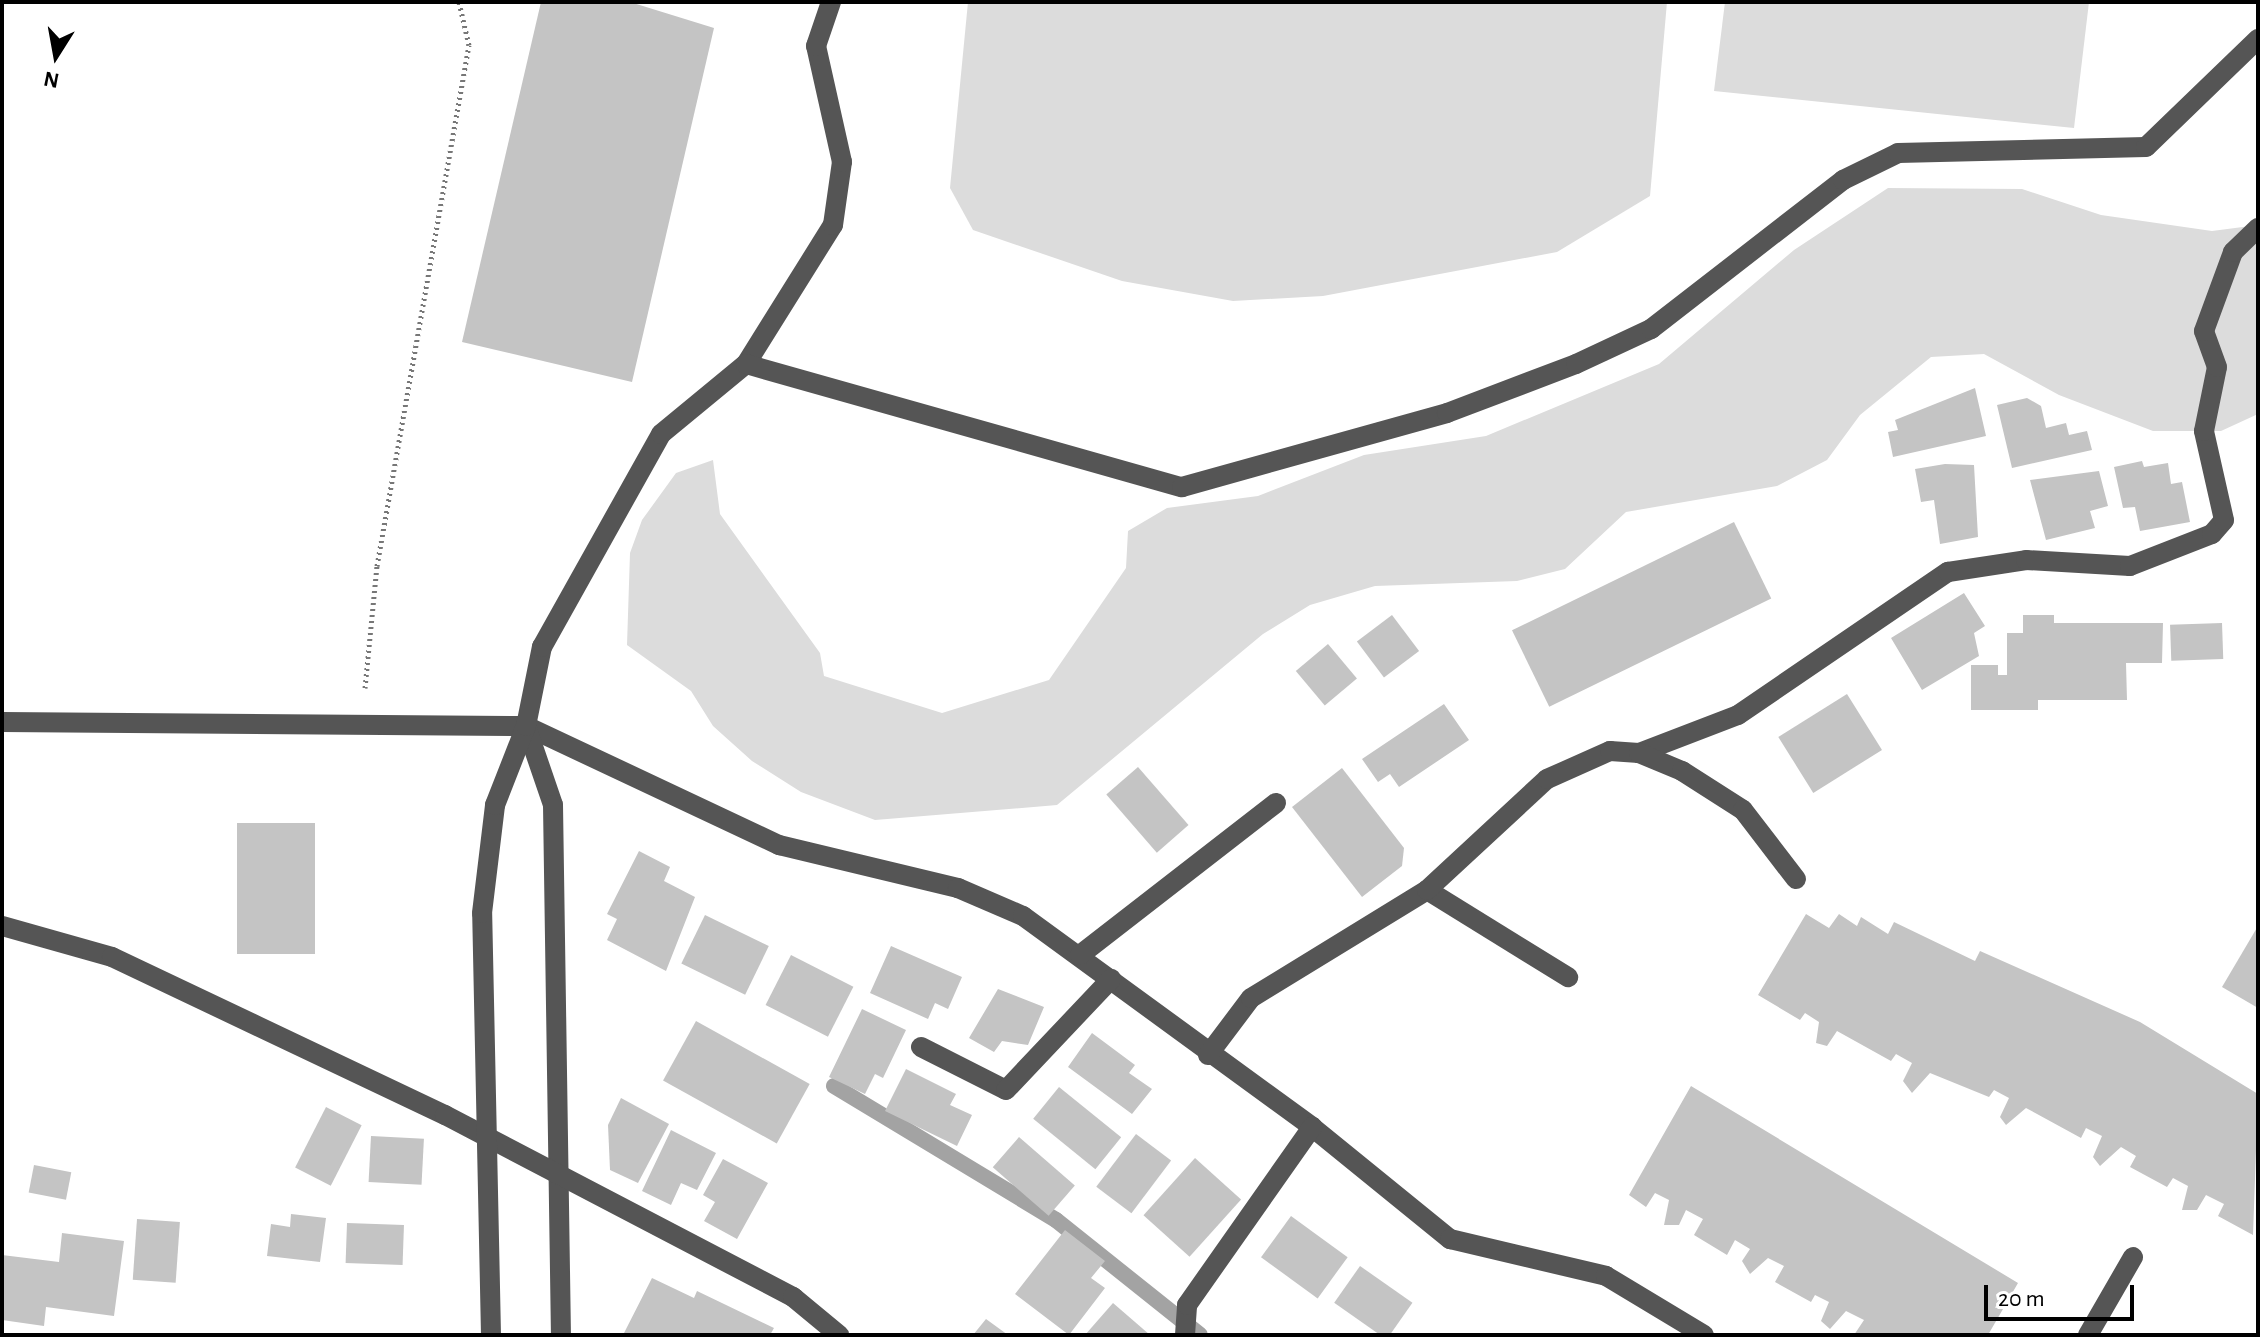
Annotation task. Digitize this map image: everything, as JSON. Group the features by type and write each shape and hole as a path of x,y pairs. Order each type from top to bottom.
{"street":[{"path":"491,1335 482,913 495,805 526,726 542,647 661,434 746,364 833,225 842,162 816,46 831,2"},
{"path":"746,364 1182,487 1447,413 1576,364 1651,329 1843,180 1898,153 2146,147 2258,39"},
{"path":"1639,753 1738,715 1948,572 2026,560 2130,566 2212,534 2224,520 2204,431 2217,367 2204,331 2233,252 2258,228"},
{"path":"2,722 526,726 779,845 958,888 1023,916 1080,955 1208,1055 1312,1127 1450,1239 1606,1276 1704,1335"},
{"path":"526,726 553,805 561,1335"},
{"path":"1208,1055 1251,998 1427,890 1547,779 1610,751 1639,753 1743,810 1796,879"},
{"path":"1080,955 1276,803"},
{"path":"1427,890 1568,977"},
{"path":"2,926 112,957 488,1137 793,1297 839,1335"},
{"path":"921,1047 1006,1090 1111,979"},
{"path":"1185,1335 1187,1305 1312,1127"},
{"path":"2088,1335 2133,1257"}],"path":[{"path":"364,658 469,45 459,2"}],"shaded area":[{"path":"968,2 1667,2 1650,196 1557,252 1323,296 1233,301 1122,281 973,230 950,188"},
{"path":"1725,2 2089,2 2074,128 1714,91"},
{"path":"1888,188 2022,189 2101,215 2212,231 2258,225 2258,414 2221,431 2153,431 2059,395 1984,354 1931,357 1860,415 1827,460 1777,486 1626,512 1565,569 1517,581 1375,586 1310,605 1263,634 1057,805 875,820 801,792 752,761 713,726 691,691 627,645 630,553 642,520 676,473 713,460 720,514 820,653 824,676 942,713 1049,680 1126,568 1128,531 1167,508 1258,496 1364,455 1486,436 1659,364 1794,250"}],"building":[{"path":"541,2 630,2 714,28 632,382 462,342"},
{"path":"1975,388 1986,436 1893,457 1888,432 1898,430 1895,420"},
{"path":"2027,398 2041,406 2046,428 2066,423 2069,435 2087,431 2092,450 2012,468 1997,405"},
{"path":"2142,461 2144,467 2168,463 2171,484 2182,482 2190,522 2140,531 2135,507 2123,508 2114,467"},
{"path":"1945,464 1974,465 1978,537 1940,544 1934,500 1921,502 1915,469"},
{"path":"2099,471 2108,506 2090,511 2095,528 2046,540 2030,480"},
{"path":"1734,522 1771,598 1549,707 1512,630"},
{"path":"1964,593 1985,626 1974,633 1979,656 1922,690 1891,638"},
{"path":"1392,615 1419,651 1384,677 1357,641"},
{"path":"2023,615 2054,615 2054,623 2163,623 2162,663 2126,663 2127,700 2038,700 2038,710 1971,710 1971,665 1998,665 1998,675 2007,675 2007,633 2023,633"},
{"path":"2222,623 2223,659 2171,661 2170,625"},
{"path":"1328,644 1357,678 1325,705 1296,671"},
{"path":"1847,694 1882,750 1813,793 1778,737"},
{"path":"1444,704 1469,740 1399,787 1390,774 1378,782 1362,759"},
{"path":"1138,767 1189,825 1157,853 1106,795"},
{"path":"1342,768 1404,848 1402,866 1362,897 1292,807"},
{"path":"237,823 315,823 315,954 237,954"},
{"path":"639,851 670,867 664,881 695,897 666,971 607,940 617,919 607,914"},
{"path":"1806,914 1829,928 1839,914 1857,926 1861,917 1888,934 1894,922 1975,961 1980,951 2140,1022 2258,1094 2253,1235 2218,1216 2224,1204 2206,1195 2197,1210 2182,1210 2188,1186 2173,1178 2167,1187 2130,1167 2136,1156 2121,1147 2100,1166 2093,1157 2102,1136 2086,1128 2081,1138 2026,1108 2006,1125 2000,1117 2009,1098 1994,1090 1989,1097 1930,1073 1912,1093 1903,1081 1912,1063 1896,1054 1891,1061 1837,1031 1827,1046 1816,1043 1819,1022 1805,1013 1800,1020 1758,995"},
{"path":"705,915 769,946 745,995 681,964"},
{"path":"2258,926 2258,1008 2222,987"},
{"path":"891,946 962,977 948,1009 935,1003 928,1019 870,993"},
{"path":"791,955 853,987 828,1037 766,1005"},
{"path":"998,989 1044,1007 1028,1045 1002,1041 994,1052 969,1038"},
{"path":"862,1009 906,1030 883,1078 875,1074 865,1094 829,1077"},
{"path":"696,1021 810,1084 777,1143 663,1080"},
{"path":"1092,1033 1135,1065 1129,1073 1152,1089 1132,1114 1068,1067"},
{"path":"906,1069 956,1094 950,1105 972,1115 957,1146 885,1111"},
{"path":"1691,1086 2018,1283 1988,1335 1854,1335 1864,1320 1846,1311 1830,1329 1821,1321 1829,1302 1815,1295 1811,1302 1775,1282 1784,1266 1768,1258 1750,1274 1742,1261 1750,1249 1735,1240 1727,1255 1694,1235 1703,1219 1686,1210 1679,1225 1664,1225 1669,1200 1655,1193 1646,1207 1629,1195"},
{"path":"1059,1087 1121,1137 1095,1169 1033,1119"},
{"path":"621,1098 669,1124 638,1183 610,1170 608,1125"},
{"path":"326,1107 362,1125 331,1186 295,1168"},
{"path":"671,1130 716,1153 697,1190 681,1183 671,1205 642,1191"},
{"path":"1136,1134 1171,1160 1131,1213 1096,1187"},
{"path":"371,1136 424,1139 422,1185 369,1182"},
{"path":"1019,1137 1075,1186 1049,1216 993,1167"},
{"path":"1195,1158 1241,1199 1190,1257 1143,1215"},
{"path":"723,1159 768,1183 737,1239 704,1221 715,1202 703,1195"},
{"path":"34,1165 71,1172 66,1200 29,1192"},
{"path":"291,1214 326,1218 320,1262 267,1256 271,1224 290,1227"},
{"path":"1291,1216 1348,1257 1318,1298 1261,1257"},
{"path":"137,1219 180,1222 176,1283 133,1280"},
{"path":"347,1223 404,1225 403,1265 346,1263"},
{"path":"1065,1230 1105,1261 1091,1278 1105,1288 1069,1335 1015,1294"},
{"path":"62,1233 124,1241 114,1316 46,1307 44,1326 2,1320 2,1255 59,1262"},
{"path":"1360,1266 1412,1303 1390,1335 1380,1335 1334,1303"},
{"path":"652,1278 694,1298 697,1291 774,1328 770,1335 623,1335"},
{"path":"1113,1303 1150,1335 1085,1335"},
{"path":"986,1319 1008,1335 973,1335"}],"waterway":[{"path":"834,1086 1056,1220 1200,1335"}]}
